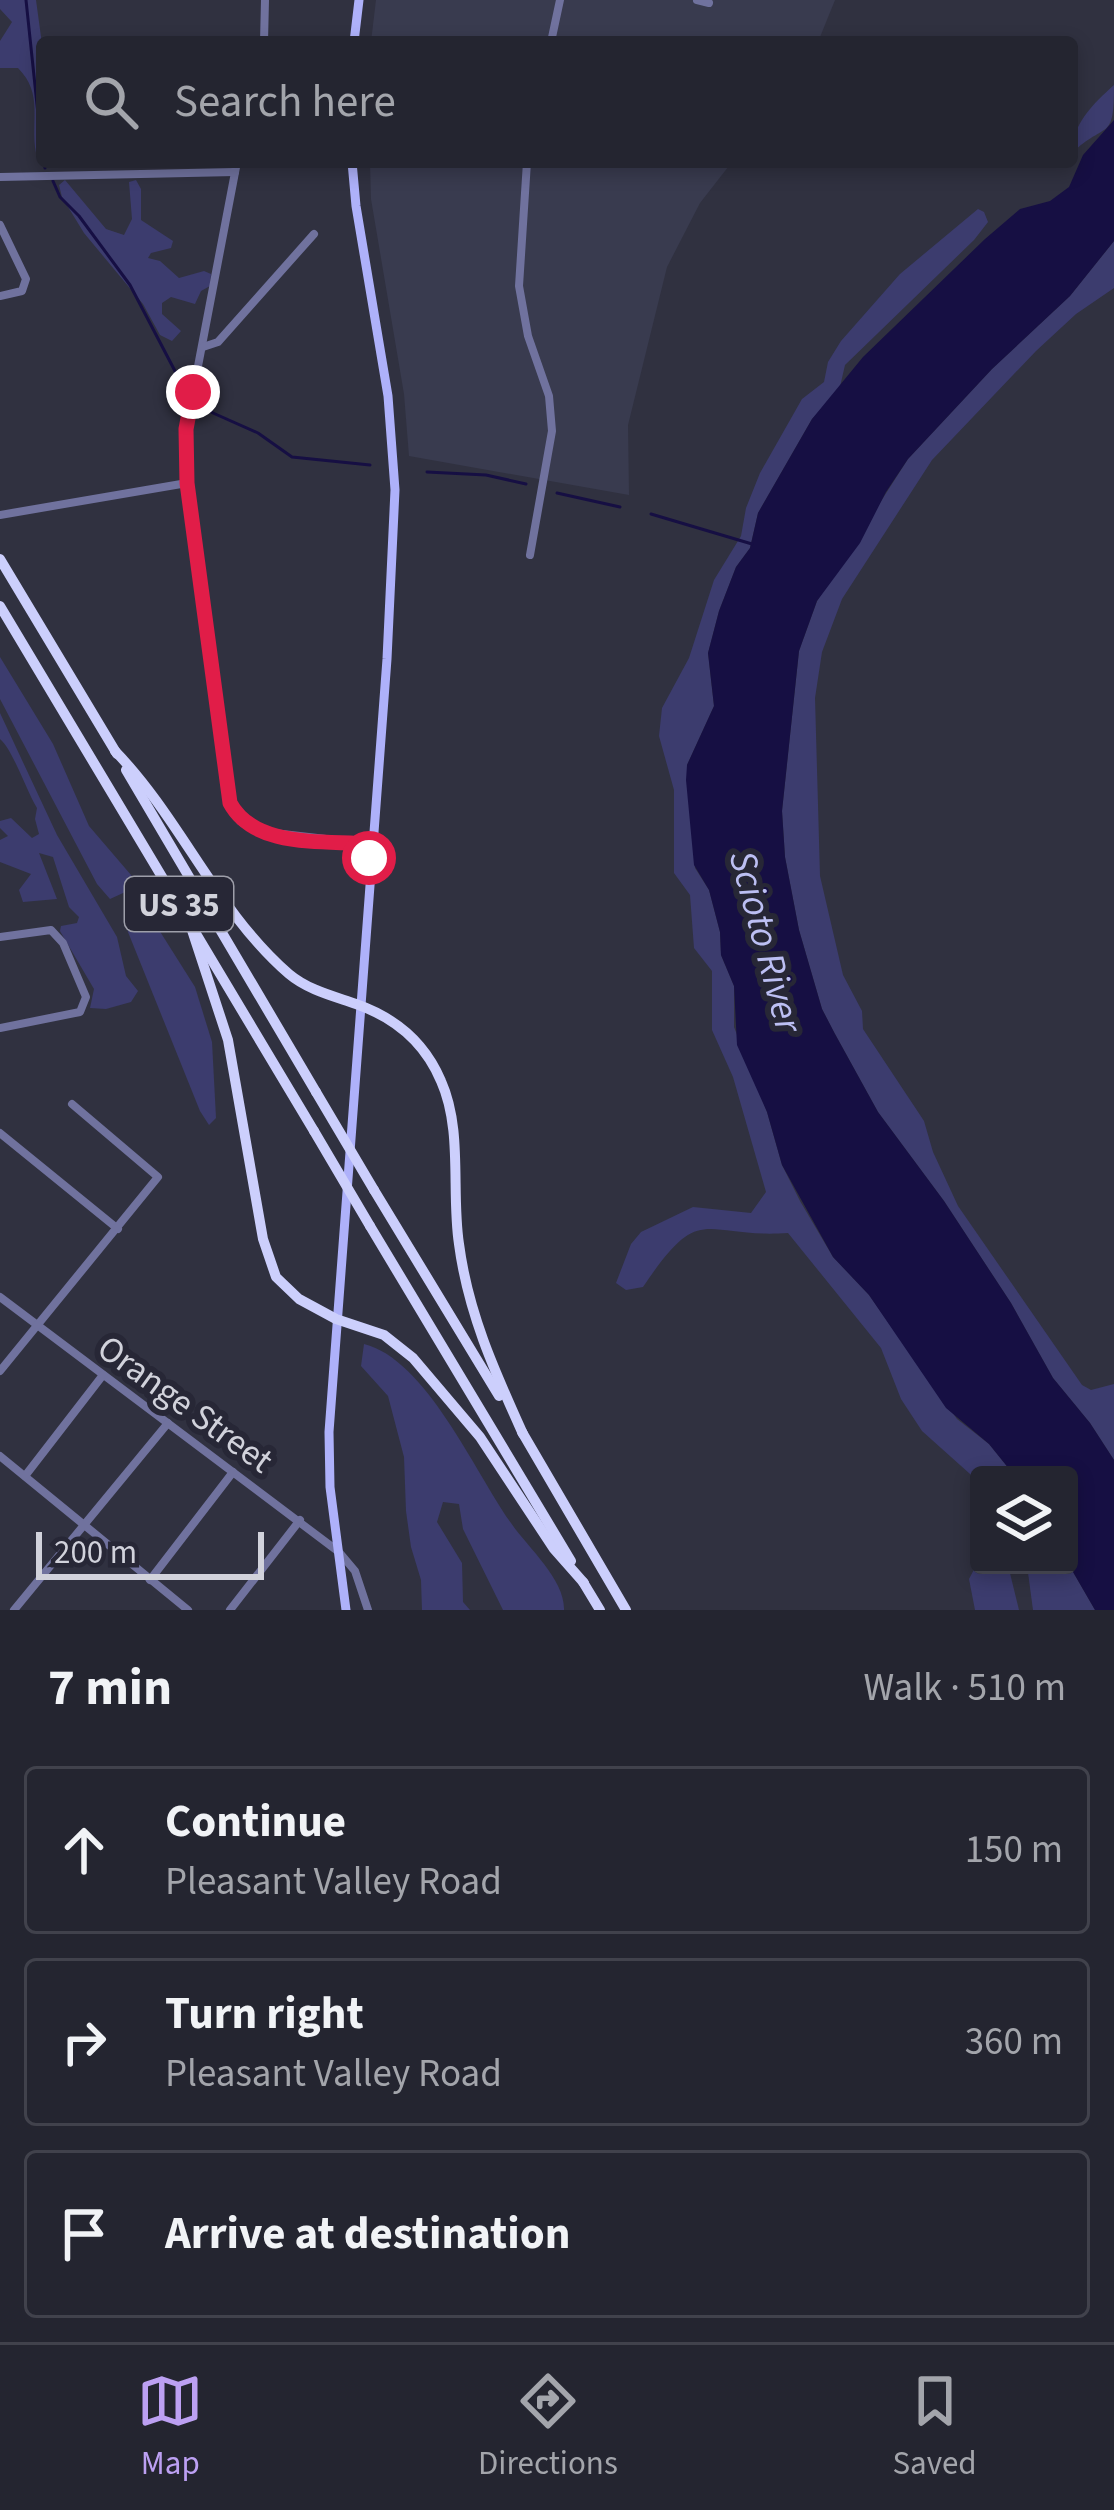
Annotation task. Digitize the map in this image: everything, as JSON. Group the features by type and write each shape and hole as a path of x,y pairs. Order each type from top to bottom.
{"highway":[{"name":"US 35","path":"0,560 626,1610"},
{"name":"US 35","path":"0,606 597,1605"},
{"path":"115,751 139,775 224,901 294,979 399,1025 427,1050 445,1087 458,1242 477,1331 523,1435"},
{"path":"188,919 228,1040 268,1263 284,1287 336,1319 384,1335 413,1358 480,1437 554,1549 584,1583"}],"main road":[{"path":"355,36 359,0"},
{"path":"346,1610 328,1458 390,620 395,490 388,396 353,168"}],"street":[{"path":"264,36 265,0"},
{"path":"552,36 560,0"},
{"path":"697,0 709,3"},
{"path":"0,177 212,168"},
{"path":"236,168 186,429 187,483 230,803 240,821 265,834 370,844"},
{"path":"527,168 519,286 528,336 549,395 552,431 530,555"},
{"path":"0,225 26,279 26,286 16,294 0,296"},
{"path":"203,347 218,342 314,234"},
{"path":"5,514 187,483"},
{"path":"0,937 41,929 58,937 84,989 85,1006 80,1012 0,1028"},
{"path":"0,1371 158,1177 72,1104"},
{"path":"0,1133 118,1229"},
{"name":"Orange Street","path":"0,1297 339,1552"},
{"path":"25,1476 103,1376"},
{"path":"14,1610 168,1423"},
{"path":"0,1456 188,1610"},
{"path":"150,1580 233,1472"},
{"path":"230,1610 300,1520"},
{"path":"339,1552 355,1571 368,1610"}],"shaded area":[{"path":"0,0 36,0 41,36 36,36 36,153 31,88 18,68 0,68 0,41 12,22 0,9"},
{"path":"376,0 835,0 820,36 372,36"},
{"path":"1114,85 1110,123 1078,148 1078,129 1091,107"},
{"path":"370,168 727,168 700,203 667,267 628,425 629,495 409,456 404,394 371,199"},
{"path":"65,180 106,229 124,235 132,219 129,182 136,180 141,189 141,220 173,241 171,248 148,258 160,261 179,278 204,271 211,274 210,286 201,291 195,304 171,297 162,303 162,314 181,331 172,341 160,335 143,304 84,233 62,197 59,185"},
{"path":"978,209 984,212 988,222 974,240 845,365 839,391 812,419 758,513 750,548 736,567 719,611 708,653 714,706 687,765 695,868 709,890 721,955 734,986 734,1027 782,1165 833,1257 869,1295 957,1419 989,1444 1007,1466 970,1466 970,1474 922,1431 901,1399 881,1348 788,1233 705,1229 678,1242 643,1287 626,1290 616,1283 631,1244 641,1232 693,1207 751,1213 766,1192 733,1077 712,1030 712,971 694,948 690,895 674,873 674,790 659,736 662,708 689,658 714,580 741,536 760,473 802,399 824,382 828,362 841,341 900,274"},
{"path":"1114,241 1114,288 1076,314 1036,351 932,460 842,599 822,652 815,698 820,876 843,975 862,1011 863,1029 924,1121 958,1206 1082,1385 1091,1390 1114,1384 1114,1460 1053,1378 944,1201 878,1112 822,1009 799,930 782,811 799,651 817,601 908,459 992,369 1070,296"},
{"path":"0,657 53,744 89,826 137,882 134,888 110,899 97,884 0,699"},
{"path":"0,713 57,835 117,937 126,976 138,991 131,1002 90,1008 94,989 60,931 61,926 77,923 79,917 69,907 53,857 39,853 57,899 23,902 19,890 31,874 0,862 0,840 8,836 0,821 11,818 32,838 39,834 37,808 0,739"},
{"path":"142,903 195,987 212,1042 216,1118 209,1125 128,932 126,918 133,906"},
{"path":"364,1344 387,1354 429,1394 511,1523 552,1575 564,1610 503,1610 463,1529 459,1504 443,1502 437,1522 462,1563 463,1602 470,1610 422,1610 421,1580 406,1511 404,1457 388,1396 361,1366"},
{"path":"972,1574 1010,1574 1019,1610 975,1610"},
{"path":"1028,1574 1074,1574 1095,1610 1033,1610"}],"water":[{"name":"Scioto River","path":"1114,120 1114,241 1070,296 992,369 908,459 860,543 817,601 799,651 782,811 799,930 822,1009 878,1112 944,1201 1053,1378 1114,1460 1114,1610 1095,1610 1074,1574 1078,1574 1078,1466 1007,1466 989,1444 946,1408 869,1295 833,1257 782,1165 767,1112 737,1045 734,986 721,955 709,890 694,865 686,780 687,765 714,706 708,653 719,611 736,567 750,548 758,513 812,419 863,357 985,239 1020,209 1050,201 1069,187 1078,166"}],"waterway":[{"path":"26,0 36,95"},
{"path":"53,181 60,197 130,285 187,394 292,457 370,465"},
{"path":"427,472 486,475 526,484"},
{"path":"557,493 620,507"},
{"path":"651,514 752,544"}],"route":[{"path":"193,392 186,429 187,483 230,803 240,821 256,831 370,844 369,858"}]}
